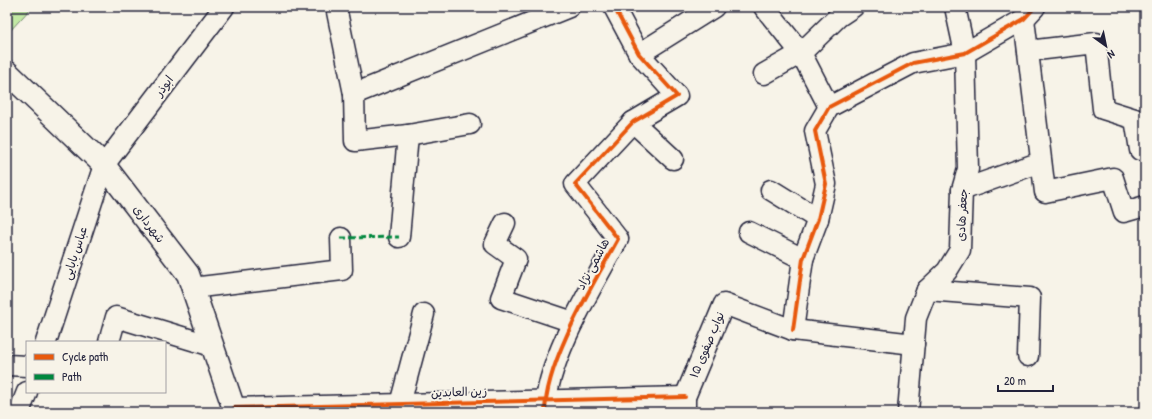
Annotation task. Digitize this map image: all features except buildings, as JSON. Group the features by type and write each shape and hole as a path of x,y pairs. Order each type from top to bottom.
{"main road":[{"name":"شهرداری","path":"7,72 104,165 188,274 234,410"}],"street":[{"name":"ابوذر","path":"104,165 224,7"},
{"path":"336,7 354,94 355,141 408,135 470,124"},
{"path":"354,94 538,13 569,7"},
{"path":"614,7 639,54 714,7"},
{"path":"764,7 801,53 829,107"},
{"name":"جعفر هادی","path":"908,412 916,318 927,290 947,271 960,250 962,190 968,169 965,53 955,7"},
{"path":"764,74 801,53 842,10"},
{"path":"793,330 803,259 818,219 826,184 815,131 829,107 913,63 965,53 1029,13"},
{"path":"1029,13 1028,51 1045,192 1113,178 1124,212 1145,206"},
{"path":"1028,51 1096,42 1103,109 1135,118 1140,150"},
{"name":"هاشمی نژاد","path":"545,406 557,363 573,322 618,239 576,184 633,122 677,96 639,54"},
{"path":"633,122 673,159"},
{"path":"399,237 408,135"},
{"path":"962,190 1041,162"},
{"name":"عباس بابایی","path":"46,341 104,165"},
{"path":"771,190 818,219"},
{"path":"505,222 495,244 516,259 500,298 573,322"},
{"path":"749,232 803,259"},
{"path":"192,288 342,270 341,238"},
{"path":"927,290 1030,298 1028,356"},
{"name":"نواب صفوی ۱۵","path":"685,404 724,304 793,330 914,344"},
{"path":"400,404 424,314"},
{"path":"109,341 116,316 212,346"},
{"path":"7,365 26,366"},
{"path":"19,412 27,393"},
{"name":"زین العابدین","path":"234,410 400,404 545,406 685,404"}],"green space":[{"path":"7,7 32,7 9,32 7,30"}],"marked path":[{"path":"341,238 399,237"}],"cycle path":[{"path":"545,412 547,392 553,370 572,323 618,239 575,184 633,122 677,96 639,54 614,7"},
{"path":"793,330 803,259 818,219 826,184 815,131 829,107 913,63 965,53 1024,19 1035,7"},
{"path":"234,408 685,397"}]}
